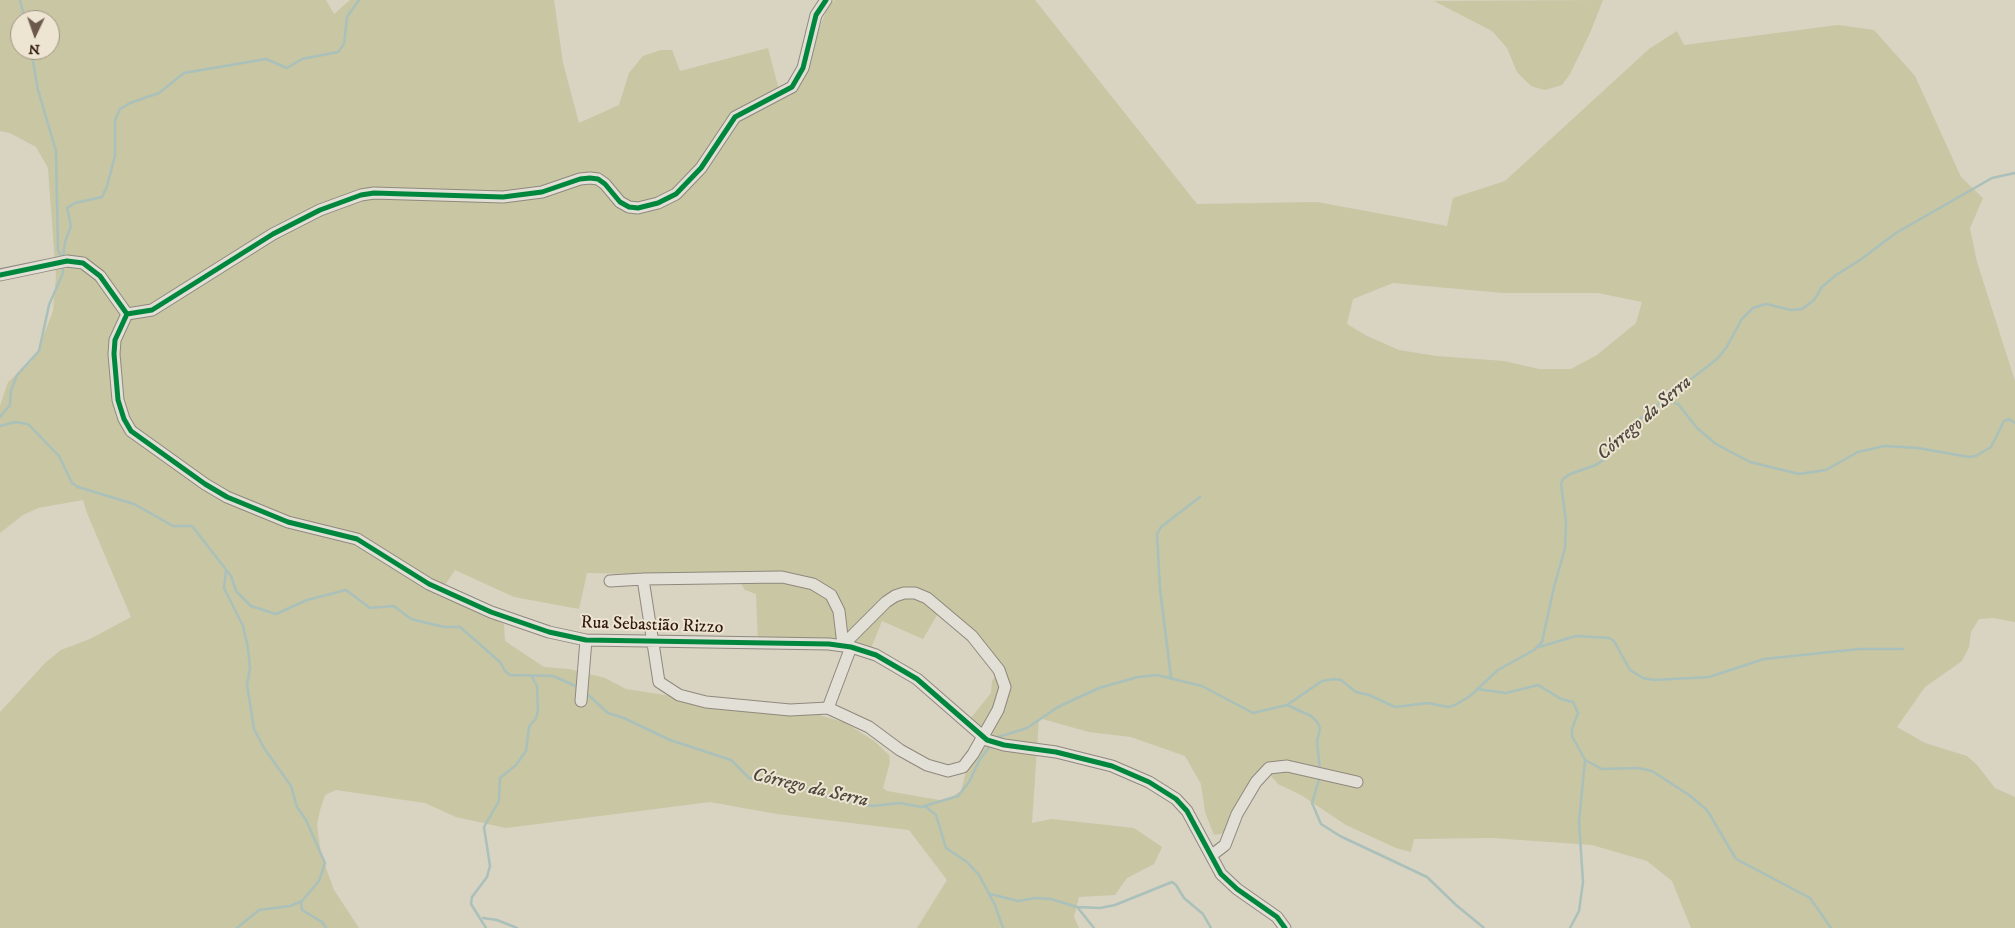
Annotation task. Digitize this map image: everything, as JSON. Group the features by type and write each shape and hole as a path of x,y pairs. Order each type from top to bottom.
{"street":[{"path":"0,275 58,262 83,264 100,276 127,314 152,310 273,234 320,210 361,194 503,197 542,192 580,179 590,178 598,179 605,184 620,202 629,207 638,208 658,203 676,194 702,168 734,117 792,87 804,68 816,14 826,0"},
{"name":"Rua Sebastião Rizzo","path":"127,314 114,340 118,400 124,420 131,431 193,476 227,497 288,522 357,539 429,584 492,612 549,632 586,640 847,646"},
{"path":"610,581 782,577 813,584 831,595 836,602 847,646"},
{"path":"643,579 659,682 680,695 706,702 790,710 828,708 869,727 900,750 927,765 948,771 956,770 968,762 998,710 1004,695 1004,678 972,636 927,598 915,593 894,596 847,646 828,708"},
{"path":"581,701 586,640"},
{"path":"847,646 889,661 917,679 982,737 1004,745 1056,752 1112,766 1150,782 1182,804 1216,866 1228,882 1277,917 1284,928"},
{"path":"1212,856 1225,845 1237,814 1256,782 1269,768 1287,766 1357,782"}],"shaded area":[{"path":"0,0 326,0 334,14 350,0 554,0 563,63 579,123 619,105 629,73 643,56 661,50 672,50 680,71 768,48 780,94 797,86 828,6 835,0 1035,0 1197,204 1317,202 1447,226 1453,198 1505,181 1649,49 1677,31 1684,45 1838,25 1874,30 1915,76 1961,177 1983,198 1970,228 1977,262 2015,381 2015,622 1993,618 1979,619 1971,632 1969,647 1962,661 1925,687 1897,727 1925,743 1967,756 1977,765 1995,788 2015,797 2015,928 1691,928 1672,881 1647,861 1592,845 1492,838 1414,839 1411,852 1396,848 1346,825 1301,795 1278,784 1271,776 1262,774 1230,832 1214,835 1205,812 1201,784 1185,756 1131,737 1089,732 1039,718 1032,823 1052,819 1134,828 1162,847 1154,864 1127,878 1115,895 1079,897 1074,917 1079,928 917,928 947,880 909,830 777,814 710,802 506,828 456,817 425,803 336,790 325,795 320,810 317,825 321,854 334,890 359,928 0,928 0,712 46,662 61,650 90,639 131,617 83,500 38,508 23,515 0,533 0,406 8,382 32,361 38,350 53,311 56,277 48,168 36,147 10,133 0,131","holes":["1393,283 1503,293 1598,293 1642,302 1636,323 1597,355 1571,369 1539,369 1504,361 1436,356 1399,350 1367,336 1347,324 1353,299","455,570 514,597 579,609 587,573 736,576 745,590 756,594 758,643 869,653 882,621 923,639 937,615 975,640 1001,668 992,681 991,693 966,724 979,742 969,760 961,791 945,801 887,791 883,788 890,762 889,755 874,741 846,723 792,707 671,696 626,689 605,678 569,669 544,667 505,641 504,624 439,594"]},
{"path":"1603,0 1590,33 1570,74 1562,85 1545,90 1531,86 1517,72 1507,48 1492,31 1434,1"}],"waterway":[{"path":"20,0 22,10"},
{"path":"63,259 65,242 71,226 67,208 75,203 102,197 107,186 115,156 115,120 120,109 130,103 159,93 184,73 266,59 287,68 302,59 338,52 344,44 347,17 359,0"},
{"path":"33,60 38,90 56,151 58,250 62,258"},
{"name":"Córrego da Serra","path":"995,738 1027,728 1058,707 1099,688 1138,677 1157,675 1202,686 1253,713 1287,705 1322,681 1333,679 1341,680 1356,692 1369,695 1395,707 1428,703 1448,707 1455,705 1470,696 1498,670 1534,650 1542,642 1565,548 1566,522 1561,484 1563,479 1570,474 1596,465 1609,456 1632,425 1717,359 1726,348 1742,319 1753,308 1766,304 1791,310 1802,309 1814,300 1822,287 1836,275 1896,233 1992,178 2015,173"},
{"path":"0,417 10,405 11,390 17,375 39,351 49,305 63,273 63,264"},
{"path":"1666,400 1679,405 1697,428 1716,444 1750,462 1799,474 1826,470 1858,452 1884,446 1918,448 1969,457 1976,456 1991,447 2004,421 2009,419 2015,423"},
{"name":"Córrego da Serra","path":"0,426 15,422 28,424 59,456 72,483 78,487 134,504 173,526 192,526 231,576 236,591 251,606 276,614 307,600 346,590 370,608 394,606 411,619 444,627 460,627 500,662 505,671 510,675 553,676 578,687"},
{"path":"1171,677 1160,589 1157,534 1161,527 1200,497"},
{"path":"226,570 224,588 243,626 248,648 250,668 247,685 254,729 264,748 291,786 297,807 306,820 325,863 319,881 302,901 290,906 259,910 237,928"},
{"path":"1539,647 1576,636 1609,638 1614,641 1630,670 1643,678 1654,680 1709,677 1764,659 1859,649 1903,649"},
{"path":"486,928 471,904 472,897 487,877 490,866 484,827 499,801 500,778 516,765 526,751 529,727 536,718 538,710 537,686 532,677"},
{"path":"1477,689 1506,693 1538,685 1561,699 1573,702 1578,713 1572,729 1572,736 1585,760 1602,769 1638,768 1652,771 1689,795 1707,810 1736,859 1810,898 1831,928"},
{"name":"Córrego da Serra","path":"586,693 608,713 624,718 670,740 731,760 749,778 761,782 802,787 833,799 873,806 900,803 921,807 958,796 969,782 980,759 991,745"},
{"path":"1287,705 1311,716 1317,722 1320,728 1317,741 1320,771"},
{"path":"1570,928 1579,911 1583,882 1579,822 1585,760"},
{"path":"1320,776 1312,803 1321,824 1340,836 1427,877 1456,905 1484,928"},
{"path":"925,806 936,815 946,848 967,862 979,875 995,905 1003,928"},
{"path":"990,894 1018,901 1035,898 1051,899 1077,907 1100,908 1115,905 1172,882 1184,898 1203,914 1211,928"},
{"path":"301,902 302,910 322,922 326,928"},
{"path":"1078,908 1094,928"},
{"path":"483,918 497,920 517,928"}],"cycle path":[{"path":"127,314 152,310 273,234 320,210 361,195 374,193 503,197 542,192 580,179 590,178 598,179 605,184 620,202 629,207 638,208 658,203 676,194 701,168 735,117 792,87 803,68 816,15 826,0"},
{"path":"0,275 67,261 83,263 100,276 127,314 115,340 114,354 118,400 124,419 131,431 205,484 227,497 288,522 357,539 429,584 491,612 549,632 586,640 829,644 851,647 876,655 917,679 987,740 1004,745 1056,752 1112,766 1149,782 1176,799 1187,811 1221,874 1237,889 1277,917 1285,928"}]}
